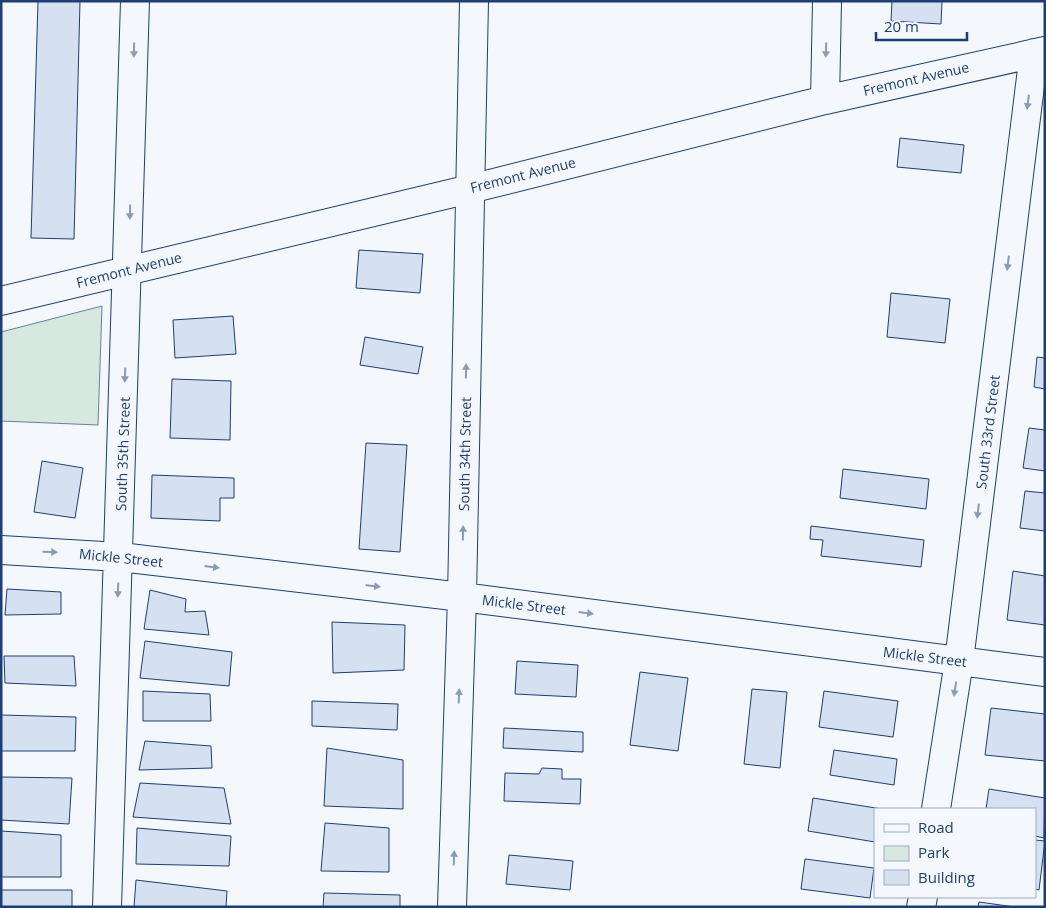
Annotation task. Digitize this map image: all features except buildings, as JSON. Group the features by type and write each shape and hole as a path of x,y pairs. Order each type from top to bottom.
{"street":[{"name":"South 35th Street","path":"107,907 120,557 135,1"},
{"name":"South 34th Street","path":"452,907 462,597 474,1"},
{"path":"825,100 828,1"},
{"name":"Fremont Avenue","path":"1,301 128,269 470,189 825,100 1040,52"},
{"name":"South 33rd Street","path":"936,808 959,661 1040,52"},
{"name":"Mickle Street","path":"1,550 120,557 462,597 1045,672"}],"green space":[{"path":"102,306 98,425 1,421 1,332"}]}
